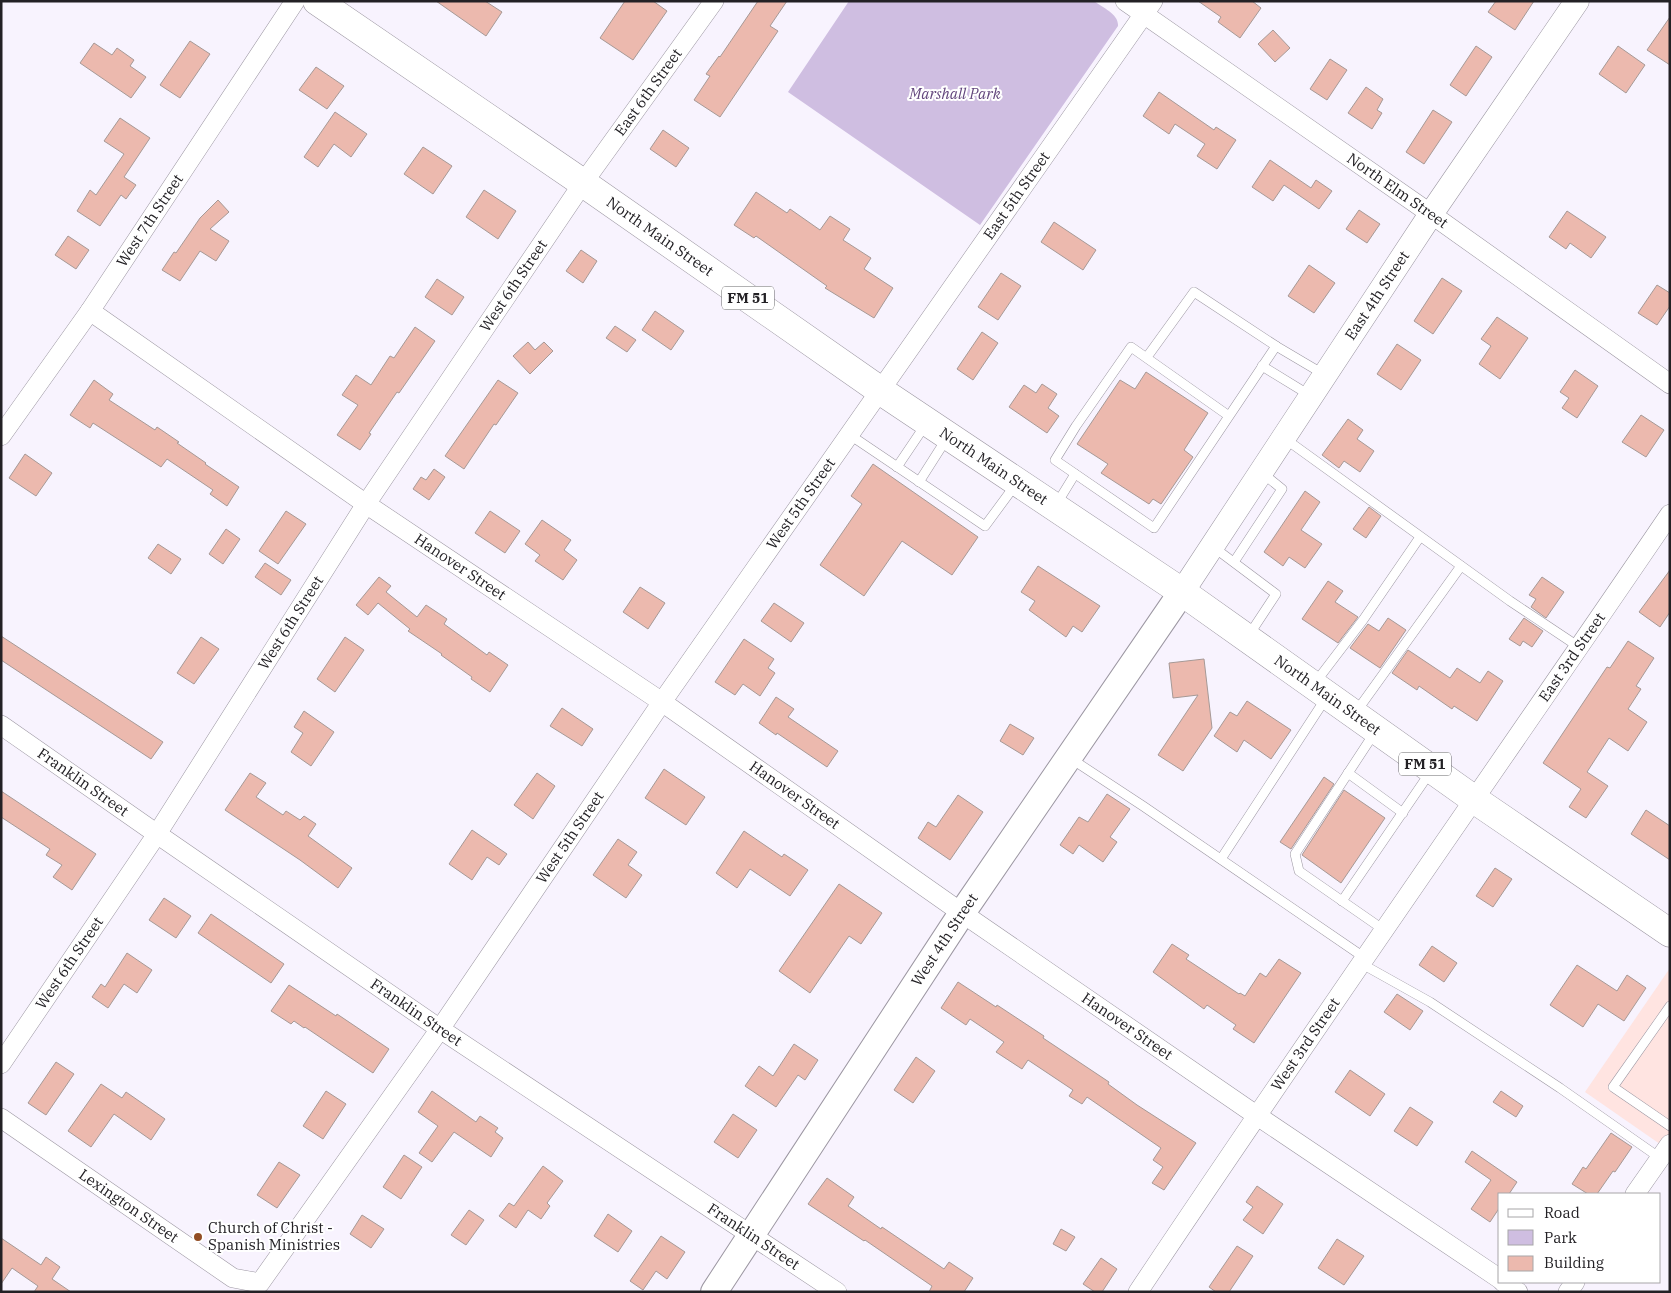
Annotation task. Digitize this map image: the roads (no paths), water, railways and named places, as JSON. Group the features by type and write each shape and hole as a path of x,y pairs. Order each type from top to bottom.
{"main road":[{"name":"North Main Street","path":"316,1 583,183 881,391 1182,592 1432,770 1670,933"},
{"name":"West 4th Street","path":"714,1292 962,913 1182,592"}],"street":[{"name":"West 7th Street","path":"1,436 90,311 295,1"},
{"name":"East 6th Street","path":"583,183 714,1"},
{"name":"North Elm Street","path":"1125,1 1148,8 1431,214 1670,384"},
{"name":"East 4th Street","path":"1182,592 1431,214 1577,1"},
{"name":"East 5th Street","path":"881,391 1148,8"},
{"name":"West 6th Street","path":"1,1064 157,834 366,504 583,183"},
{"name":"Hanover Street","path":"90,311 366,504 662,702 962,913 1256,1115 1498,1278"},
{"name":"West 5th Street","path":"260,1283 440,1029 662,702 881,391"},
{"name":"East 3rd Street","path":"1475,800 1670,514"},
{"name":"Franklin Street","path":"1,725 440,1029 837,1292"},
{"name":"West 3rd Street","path":"1138,1292 1256,1115 1475,800"},
{"name":"Lexington Street","path":"1,1118 233,1278 260,1283"},
{"path":"1636,1193 1665,1151"},
{"path":"1504,1283 1518,1292"}],"lane":[{"path":"1147,357 1194,292 1276,346 1325,375"},
{"path":"1229,416 1131,347 1076,426 1055,460 1154,528 1276,346"},
{"path":"1262,366 1311,396"},
{"path":"897,467 938,429"},
{"path":"919,482 938,429"},
{"path":"850,435 985,526 1017,482"},
{"path":"1284,438 1510,601 1579,647"},
{"path":"1234,562 1282,489 1261,472"},
{"path":"1055,507 1075,474"},
{"path":"1221,859 1363,620 1420,537"},
{"path":"1212,546 1276,594 1247,638"},
{"path":"1354,714 1461,566"},
{"path":"1376,730 1294,854 1299,871 1384,930"},
{"path":"1069,757 1221,859 1364,961 1553,1083 1665,1151"},
{"path":"1342,901 1432,770"},
{"path":"1348,774 1403,813"},
{"path":"1670,1006 1613,1088 1670,1126"}],"place":[{"name":"Church of Christ - Spanish Ministries","path":"198,1237"}],"park label":[{"name":"Marshall Park","path":"955,94"}]}
